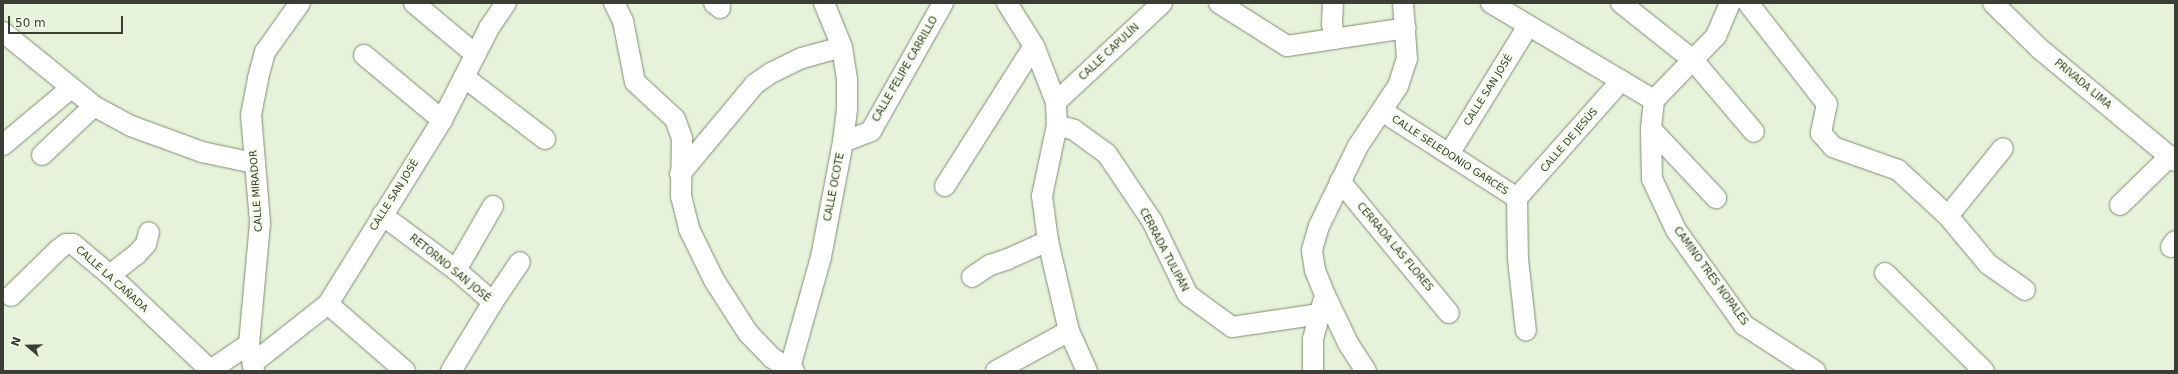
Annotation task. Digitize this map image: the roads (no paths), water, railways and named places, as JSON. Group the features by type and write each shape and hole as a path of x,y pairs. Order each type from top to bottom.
{"street":[{"name":"CALLE MIRADOR","path":"254,367 249,344 260,222 251,115 258,78 266,52 300,3"},
{"path":"414,3 475,54"},
{"name":"CALLE SAN JOSÉ","path":"254,367 328,304 442,120 488,28 506,3"},
{"path":"614,3 623,21 635,82 676,118 682,138 680,174 681,196 689,229 714,280 748,334 772,358 791,370"},
{"name":"CALLE OCOTE","path":"791,370 821,257 843,142 847,107 847,79 842,47 824,3"},
{"name":"CALLE FELIPE CARRILLO","path":"843,142 870,131 943,3"},
{"path":"1007,3 1034,46 1056,102 1057,125 1042,196 1048,241 1069,331 1087,371"},
{"name":"CALLE CAPULÍN","path":"1056,102 1162,3"},
{"path":"1219,3 1287,46 1406,28"},
{"path":"1333,3 1332,24 1335,39"},
{"path":"1366,371 1322,305 1312,250 1319,226 1358,146 1398,86 1407,59 1406,28 1403,3"},
{"path":"1491,3 1654,100 1716,36 1730,3"},
{"path":"1621,3 1693,60 1754,132"},
{"path":"1748,3 1827,104 1822,133 1833,147 1898,170 1948,216 1988,264 2025,290"},
{"name":"PRIVADA LIMA","path":"1993,3 2040,49 2173,159"},
{"name":"CALLE SAN JOSÉ","path":"1449,154 1528,26"},
{"path":"3,32 94,106 131,126 202,152 254,163"},
{"path":"945,186 1034,46"},
{"path":"680,174 755,84 771,73 802,58 842,47"},
{"path":"364,54 442,120"},
{"path":"464,76 544,139"},
{"name":"CALLE DE JESÚS","path":"1517,198 1621,81"},
{"path":"3,145 71,88"},
{"name":"CAMINO TRES NOPALES","path":"1654,100 1651,128 1652,179 1676,230 1744,325 1815,371"},
{"path":"42,155 94,106"},
{"name":"CALLE SELEDONIO GARCÉS","path":"1382,111 1517,198"},
{"name":"CERRADA TULIPÁN","path":"1057,125 1074,130 1106,154 1152,221 1188,295 1232,327 1322,305"},
{"path":"1651,128 1716,198"},
{"path":"1948,216 2003,148"},
{"path":"2120,205 2173,159"},
{"name":"CERRADA LAS FLORES","path":"1340,181 1449,313"},
{"path":"1517,198 1518,259 1526,331"},
{"path":"456,270 493,206"},
{"name":"RETORNO SAN JOSÉ","path":"382,215 456,270 493,302 451,371"},
{"path":"110,275 136,255 146,244 149,232"},
{"path":"972,277 990,265 1008,259 1048,241"},
{"name":"CALLE LA CAÑADA","path":"11,296 66,244 73,244 110,275 210,371"},
{"path":"493,302 520,262"},
{"path":"1886,273 1984,371"},
{"path":"328,304 405,371"},
{"path":"1313,371 1313,339 1322,305"},
{"path":"996,371 1069,331"},
{"path":"210,371 249,344"}]}
